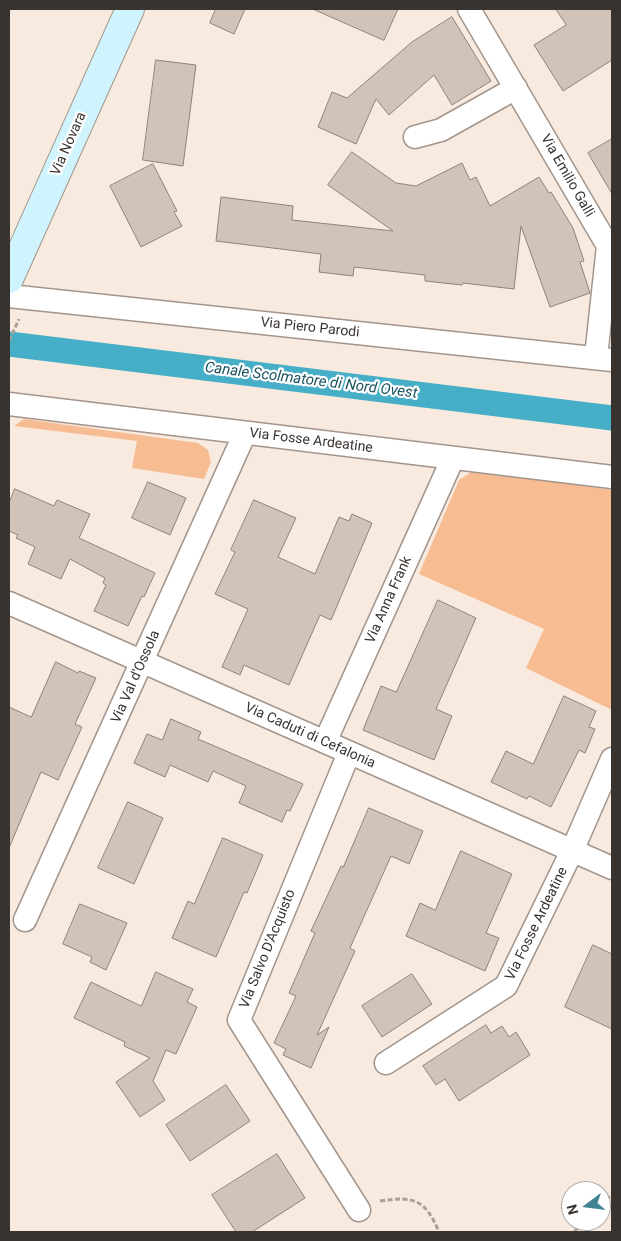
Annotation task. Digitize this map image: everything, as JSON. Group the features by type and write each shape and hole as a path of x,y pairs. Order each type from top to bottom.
{"street":[{"name":"Via Novara","path":"9,279 130,9"},
{"name":"Via Emilio Galli","path":"469,9 610,245 604,358"},
{"path":"415,137 441,130 516,88"},
{"name":"Via Piero Parodi","path":"9,296 604,358"},
{"name":"Via Fosse Ardeatine","path":"9,404 612,477"},
{"name":"Via Val d'Ossola","path":"25,920 245,433"},
{"name":"Via Anna Frank","path":"325,742 453,458"},
{"name":"Via Caduti di Cefalonia","path":"9,603 612,868"},
{"name":"Via Salvo D'Acquisto","path":"349,753 239,1020 359,1210"},
{"name":"Via Fosse Ardeatine","path":"386,1063 506,986 572,851 612,759"}],"path":[{"path":"9,341 20,316"},
{"path":"359,1210 380,1201 400,1198 414,1200 425,1207 433,1218 439,1232"}],"shaded area":[{"path":"24,419 198,443 208,450 211,462 204,479 132,468 137,441 14,426"},
{"path":"473,471 612,490 612,710 526,668 544,629 419,574 459,480"}],"building":[{"path":"216,9 245,9 234,34 210,23"},
{"path":"313,9 398,9 384,40"},
{"path":"556,9 612,9 612,60 563,91 534,45 566,25"},
{"path":"452,17 491,81 452,105 434,75 389,115 376,99 356,144 318,127 332,92 347,98 412,42"},
{"path":"156,60 196,65 183,166 143,160"},
{"path":"612,139 612,194 588,153"},
{"path":"352,152 396,183 416,186 462,163 470,180 476,177 490,206 539,177 549,193 551,192 573,228 584,261 580,262 590,293 550,307 521,226 514,289 425,281 425,275 354,267 353,276 319,272 321,254 216,241 221,197 293,206 292,220 393,231 328,185"},
{"path":"153,164 177,211 174,212 182,226 141,247 110,186"},
{"path":"148,482 186,498 170,535 132,518"},
{"path":"15,489 54,506 57,500 90,514 79,538 155,573 128,626 94,611 106,585 103,583 105,578 70,559 61,579 28,564 35,547 16,538 18,535 9,531 9,503"},
{"path":"254,500 296,518 278,557 315,574 339,517 349,521 352,514 372,523 331,620 320,615 289,685 244,665 240,675 222,667 248,609 215,594 235,552 231,550"},
{"path":"438,600 476,618 436,709 452,716 434,760 363,730 381,686 396,692"},
{"path":"56,662 78,673 79,671 96,678 75,724 82,727 58,780 41,772 9,848 9,707 31,717"},
{"path":"564,696 596,711 589,727 595,729 585,753 579,750 551,807 529,796 527,799 491,782 506,751 533,764"},
{"path":"171,719 201,732 198,739 303,784 290,811 287,810 282,822 239,803 246,786 213,771 208,782 170,765 165,777 134,763 147,734 162,740"},
{"path":"128,802 163,818 134,884 98,868"},
{"path":"369,808 423,831 409,864 391,856 350,948 355,951 317,1035 329,1027 311,1068 283,1055 286,1049 274,1043 296,996 289,993 315,933 311,931 341,866 343,867"},
{"path":"223,838 263,855 247,893 244,892 216,957 172,938 188,901 194,904"},
{"path":"461,851 512,874 486,933 499,938 485,971 406,936 420,903 435,910"},
{"path":"80,904 127,923 106,970 90,962 92,957 63,944"},
{"path":"593,945 612,954 612,1029 565,1007"},
{"path":"156,972 193,989 187,1002 197,1007 176,1054 166,1050 153,1081 165,1100 140,1117 116,1082 150,1058 124,1046 125,1042 74,1018 91,982 141,1006"},
{"path":"412,974 432,1004 382,1037 362,1006"},
{"path":"486,1025 491,1033 502,1026 509,1037 516,1032 530,1055 459,1101 445,1079 436,1085 423,1066"},
{"path":"226,1085 250,1121 190,1161 166,1125"},
{"path":"277,1154 305,1198 252,1232 236,1232 212,1195"}],"waterway":[{"name":"Canale Scolmatore di Nord Ovest","path":"9,344 612,418"}]}
